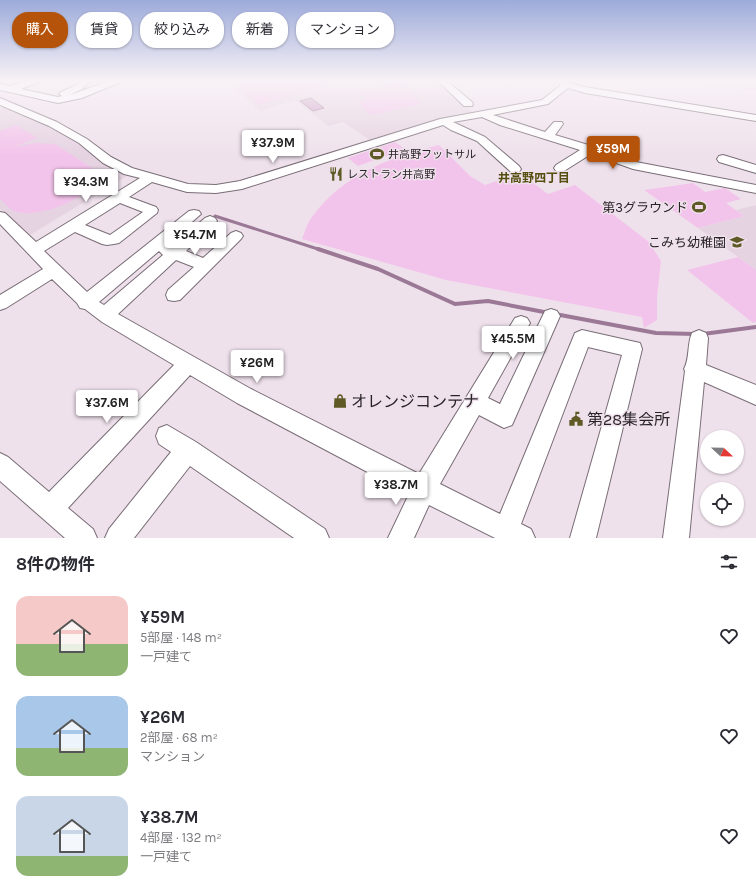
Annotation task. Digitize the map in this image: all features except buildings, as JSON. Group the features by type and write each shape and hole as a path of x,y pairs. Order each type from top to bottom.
{"street":[{"path":"9,105 53,124 71,134 83,141 112,163 128,171 187,188 216,189 242,185 444,121 527,105"},
{"path":"679,105 756,118"},
{"path":"483,113 491,118 590,149 633,165 756,189"},
{"path":"462,117 475,127 484,131"},
{"path":"444,121 455,128 481,139 515,170"},
{"path":"548,136 558,124"},
{"path":"560,168 590,149"},
{"path":"723,159 756,169"},
{"path":"35,250 150,178"},
{"path":"75,226 107,240 114,239 150,213 151,210 119,198"},
{"path":"86,302 194,214"},
{"path":"0,216 35,250 52,271 86,302 105,315 189,362 244,396 514,534 582,338 633,349 583,538"},
{"path":"105,315 210,221"},
{"path":"174,295 236,236"},
{"path":"156,246 206,264"},
{"path":"0,303 52,271"},
{"path":"475,402 504,418 551,316"},
{"path":"401,538 424,489 521,322"},
{"path":"676,538 694,369 699,338"},
{"path":"50,509 189,362"},
{"path":"694,369 756,395"},
{"path":"167,436 316,538"},
{"path":"118,538 188,450"},
{"path":"0,465 84,538"}],"shaded area":[{"path":"254,105 279,105 260,111"},
{"path":"301,105 465,105 473,112 439,119 370,140 343,122 328,126"},
{"path":"305,105 320,105 324,108 313,111"},
{"path":"361,105 417,105 370,115"},
{"path":"4,108 49,126 78,143 103,162 127,176 30,235 0,209 0,110"},
{"path":"16,125 37,138 14,147 35,143 55,144 95,170 97,176 92,184 74,200 49,210 36,213 24,213 10,209 0,199 0,131"},
{"name":"井高野フットサル","path":"395,142 405,149 358,166 348,158"},
{"path":"439,145 470,176 485,185 520,173 548,194 575,185 649,242 661,261 657,297 657,320 644,328 642,317 446,280 302,239 310,219 324,202 353,178 369,169 403,155"},
{"name":"第3グラウンド","path":"693,183 705,192 725,188 741,199 726,203 744,216 698,228 644,190"},
{"name":"こみち幼稚園","path":"756,205 756,270 698,228 744,216 736,210"},
{"path":"738,257 756,270 756,322 753,323 687,270"}],"waterway":[{"path":"215,216 321,250"},
{"path":"321,250 378,269 455,304 488,301 549,313"},
{"path":"555,314 656,333 695,334"},
{"path":"703,334 756,327"}],"place":[{"name":"井高野フットサル","path":"377,154"},
{"name":"レストラン井高野","path":"336,174"},
{"name":"第3グラウンド","path":"699,207"},
{"name":"こみち幼稚園","path":"737,242"},
{"name":"オレンジコンテナ","path":"340,401"},
{"name":"第28集会所","path":"576,419"}],"district":[{"name":"井高野四丁目","path":"534,178"}]}
